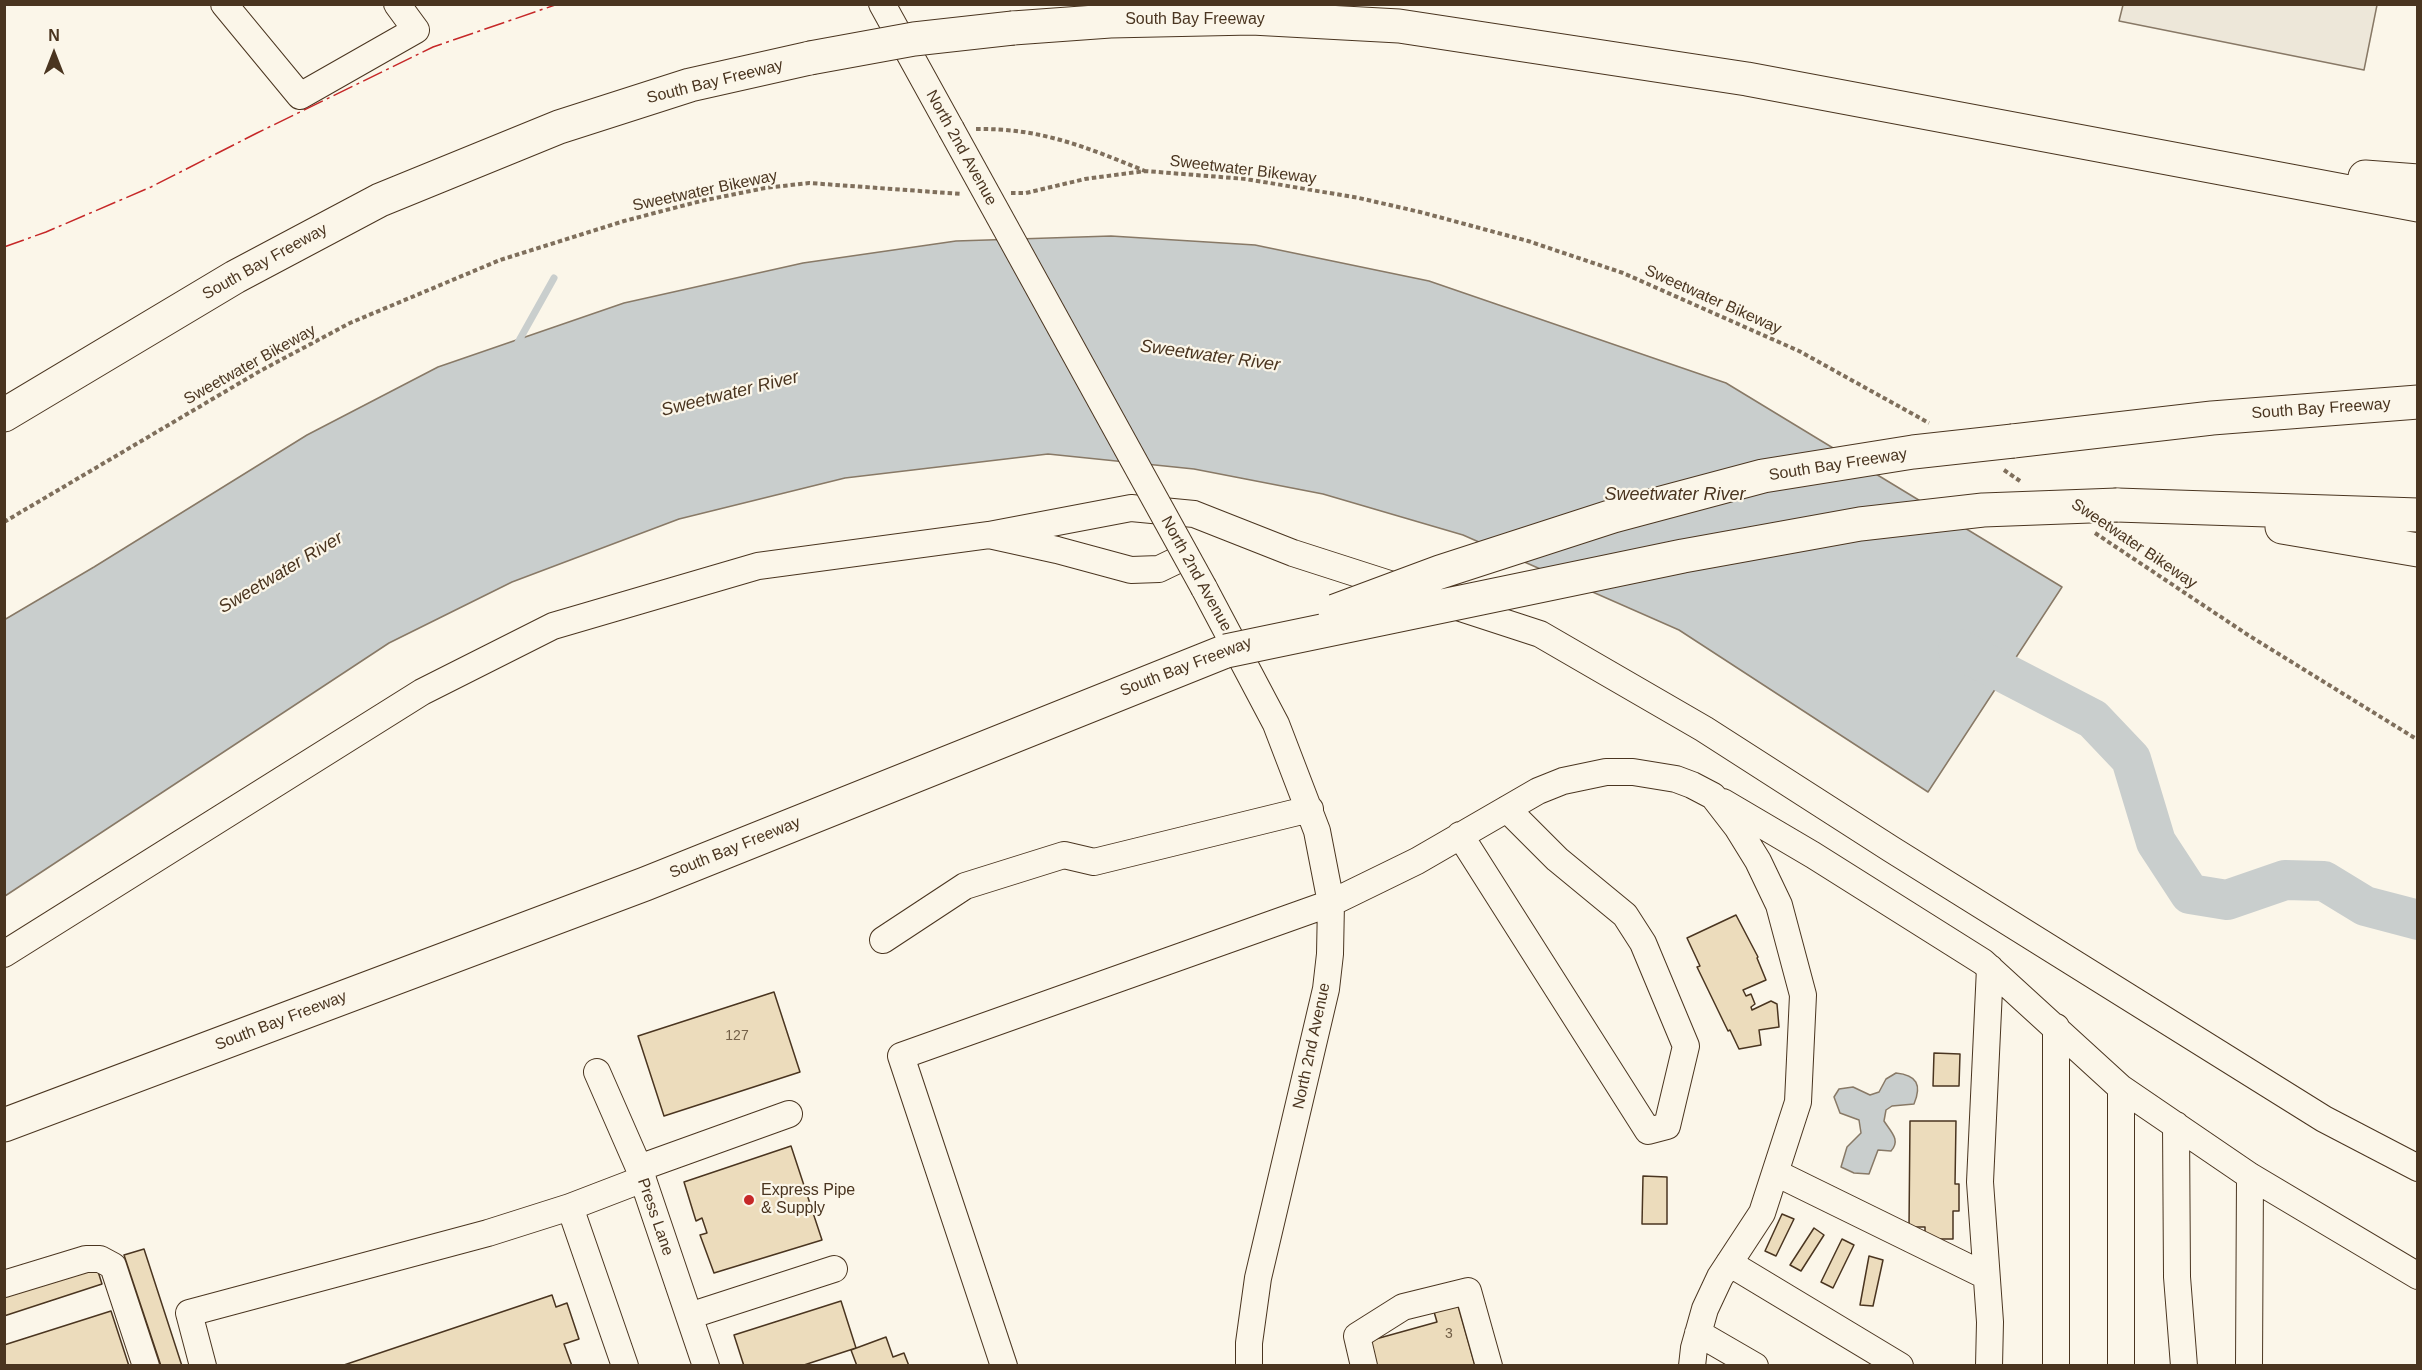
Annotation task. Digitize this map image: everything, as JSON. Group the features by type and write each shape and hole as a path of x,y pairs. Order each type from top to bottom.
{"highway":[{"name":"South Bay Freeway","path":"4,415 235,277 380,200 559,127 690,85 810,58 914,39 1013,28 1110,21 1252,18 1399,26 1747,80 2418,205"},
{"path":"2221,168 2418,181"},
{"path":"4,401 50,387"},
{"name":"South Bay Freeway","path":"4,1125 645,884 1226,651 1440,572 1625,513 1763,476 1913,453 2004,453 2212,418 2418,402"},
{"path":"1226,651 1625,568 1860,524 1983,510 2117,505 2418,515"},
{"path":"2183,507 2338,538 2418,550"}],"street":[{"path":"224,4 300,96 416,30 397,4"},
{"name":"North 2nd Avenue","path":"882,4 1204,588 1276,724 1310,808 1324,857 1331,903 1330,954 1326,989 1258,1278 1249,1343 1249,1365"},
{"path":"4,954 422,692 553,626 758,566 989,535 1131,508 1194,514 1293,553 1540,634 1704,729 1891,849 2324,1119 2418,1168"},
{"path":"989,535 1131,570 1159,569 1186,556"},
{"path":"1004,1365 901,1056 1331,903 1417,861 1507,809 1563,781 1606,772 1634,772 1666,777 1692,785 1813,855 1990,968 2121,1088 2250,1176 2418,1276"},
{"path":"1692,1365 1705,1310 1720,1277 1762,1213 1798,1102 1803,995 1779,905 1758,861 1737,827 1713,796"},
{"path":"883,940 965,886 976,882 1064,855 1094,862 1310,808"},
{"path":"1460,835 1648,1131 1667,1125 1686,1046 1643,944 1625,915 1557,859 1507,809"},
{"path":"1989,1365 1989,1322 1980,1182 1990,968"},
{"path":"2056,1027 2056,1365"},
{"name":"Press Lane","path":"597,1072 641,1173 705,1365"},
{"path":"2121,1088 2121,1365"},
{"path":"203,1365 189,1313 488,1233 570,1207 641,1173 789,1114"},
{"path":"2176,1125 2177,1277 2184,1365"},
{"path":"1776,1173 1986,1275"},
{"path":"2249,1365 2250,1176"},
{"path":"570,1207 626,1365"},
{"path":"4,1284 86,1258 100,1258 112,1266 146,1365"},
{"path":"1729,1263 1899,1365"},
{"path":"689,1316 834,1269"},
{"path":"1364,1365 1357,1336 1403,1307 1468,1291 1489,1365"},
{"path":"1698,1333 1755,1365"}],"path":[{"path":"951,129 1029,131 1058,138 1145,171"},
{"name":"Sweetwater Bikeway","path":"1001,194 1026,193 1085,179 1145,171 1246,179 1359,198 1483,228 1623,273 1799,351 1936,427"},
{"name":"Sweetwater Bikeway","path":"4,522 260,371 358,320 500,260 624,221 765,188 809,183 967,195"},
{"path":"2004,453 2027,486"},
{"name":"Sweetwater Bikeway","path":"2093,531 2232,625 2418,740"}],"shaded area":[{"path":"2123,4 2377,5 2364,70 2119,21"}],"water":[{"name":"Sweetwater River","path":"1111,236 1255,245 1429,281 1726,383 2062,587 1928,792 1679,630 1463,535 1323,494 1194,469 1048,454 845,478 679,519 512,582 389,643 5,896 4,620 307,435 438,367 624,303 803,263 956,241"},
{"path":"1896,1073 1913,1079 1918,1091 1914,1104 1892,1106 1886,1110 1884,1121 1894,1136 1894,1147 1891,1151 1878,1150 1869,1174 1854,1173 1841,1167 1847,1147 1861,1133 1859,1120 1840,1113 1834,1097 1839,1089 1853,1087 1870,1095 1879,1092 1886,1079"}],"building":[{"path":"1736,915 1758,957 1766,980 1743,990 1746,996 1751,994 1755,1004 1751,1007 1752,1010 1771,1001 1777,1004 1779,1027 1759,1030 1761,1045 1739,1049 1697,967 1700,966 1687,938"},
{"path":"774,992 800,1072 664,1116 638,1036"},
{"path":"1934,1053 1960,1054 1959,1086 1933,1086"},
{"path":"1910,1121 1956,1121 1955,1184 1959,1184 1959,1211 1953,1211 1953,1239 1925,1239 1925,1227 1909,1227"},
{"name":"Express Pipe & Supply","path":"791,1146 822,1240 714,1273 700,1235 707,1233 702,1218 696,1221 684,1182"},
{"path":"1643,1176 1667,1177 1667,1224 1642,1224"},
{"path":"1782,1214 1794,1219 1776,1256 1765,1251"},
{"path":"1814,1228 1824,1235 1801,1271 1790,1265"},
{"path":"1842,1239 1854,1245 1833,1288 1821,1282"},
{"path":"144,1249 182,1366 161,1366 124,1255"},
{"path":"1869,1256 1883,1260 1873,1306 1860,1305"},
{"path":"96,1265 102,1284 4,1316 4,1294"},
{"path":"552,1295 556,1307 567,1303 579,1339 564,1344 572,1366 341,1366"},
{"path":"1456,1299 1475,1366 1371,1366 1365,1342 1437,1322 1432,1305"},
{"path":"841,1301 856,1348 801,1366 744,1366 734,1335"},
{"path":"111,1311 129,1366 4,1366 4,1345"},
{"path":"886,1337 893,1357 904,1353 909,1366 857,1366 851,1350"}],"waterway":[{"path":"516,346 554,278"},
{"name":"Sweetwater River","path":"1958,649 2093,719 2131,759 2156,842 2190,894 2227,900 2285,880 2324,881 2365,906 2418,920"}],"power":[{"path":"4,247 46,232 151,187 433,47 558,4"}],"place":[{"name":"Express Pipe & Supply","path":"749,1200"}]}
